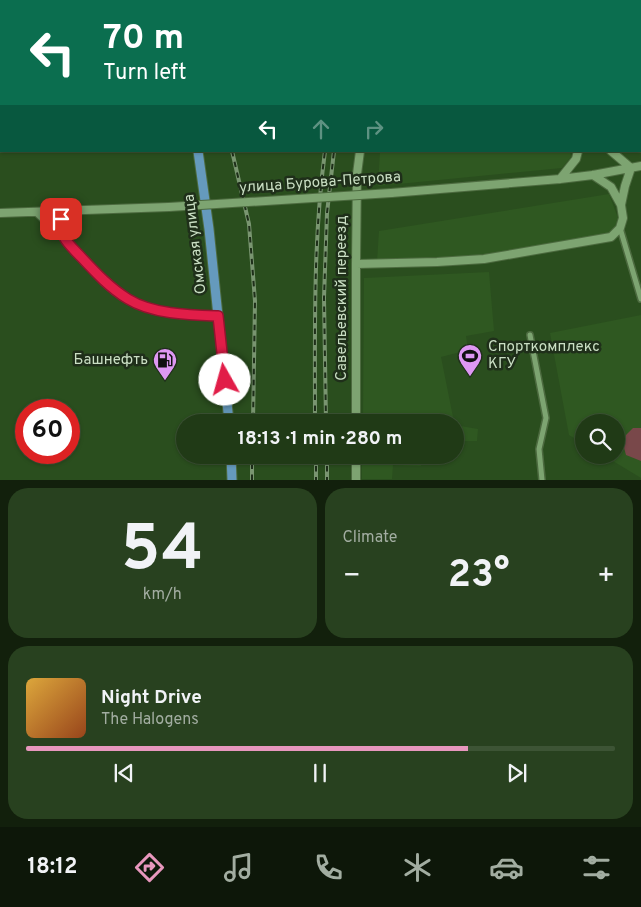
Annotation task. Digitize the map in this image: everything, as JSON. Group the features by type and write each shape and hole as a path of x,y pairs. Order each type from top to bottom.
{"main road":[{"name":"Омская улица","path":"198,152 228,414"},
{"name":"Савельевский переезд","path":"356,414 357,174 360,152"},
{"path":"560,179 576,159 578,152"},
{"path":"612,152 632,168 621,204"},
{"name":"улица Бурова-Петрова","path":"0,213 169,207 391,193 593,176 641,166"},
{"path":"356,264 484,259 612,237 620,228 623,218 621,204 612,187 593,176"},
{"path":"63,211 60,228 63,237"},
{"path":"37,212 95,272 129,300 158,310 189,315 218,316"},
{"path":"231,464 232,480"},
{"path":"356,464 356,480"}],"street":[{"path":"620,228 641,299"},
{"path":"530,335 546,418 539,449 542,480"}],"shaded area":[{"path":"380,152 570,152 571,157 562,168 378,186"},
{"path":"609,194 618,218 613,233 486,255 377,261 379,231"},
{"path":"489,272 494,331 466,336 468,350 441,357 452,414 363,414 364,278"},
{"path":"641,315 641,478 618,464 625,464 625,414 575,414 575,439 569,435 550,333"},
{"path":"464,427 478,429 477,441 464,441"},
{"path":"633,428 641,428 641,461 626,455 626,435"},
{"path":"362,464 421,464 421,466 393,465 392,479 362,479"}],"railway":[{"path":"232,152 249,224 255,301 253,414"},
{"path":"315,414 318,219 325,152"},
{"path":"326,414 324,298 327,213 334,152"},
{"path":"252,464 252,480"},
{"path":"316,464 316,480"},
{"path":"327,464 327,480"}],"place":[{"name":"Спорткомплекс КГУ","path":"470,377"},
{"name":"Башнефть","path":"165,381"}],"route":[{"path":"61,219 60,228 63,237 95,272 129,300 158,310 189,315 218,316 225,380"}]}
